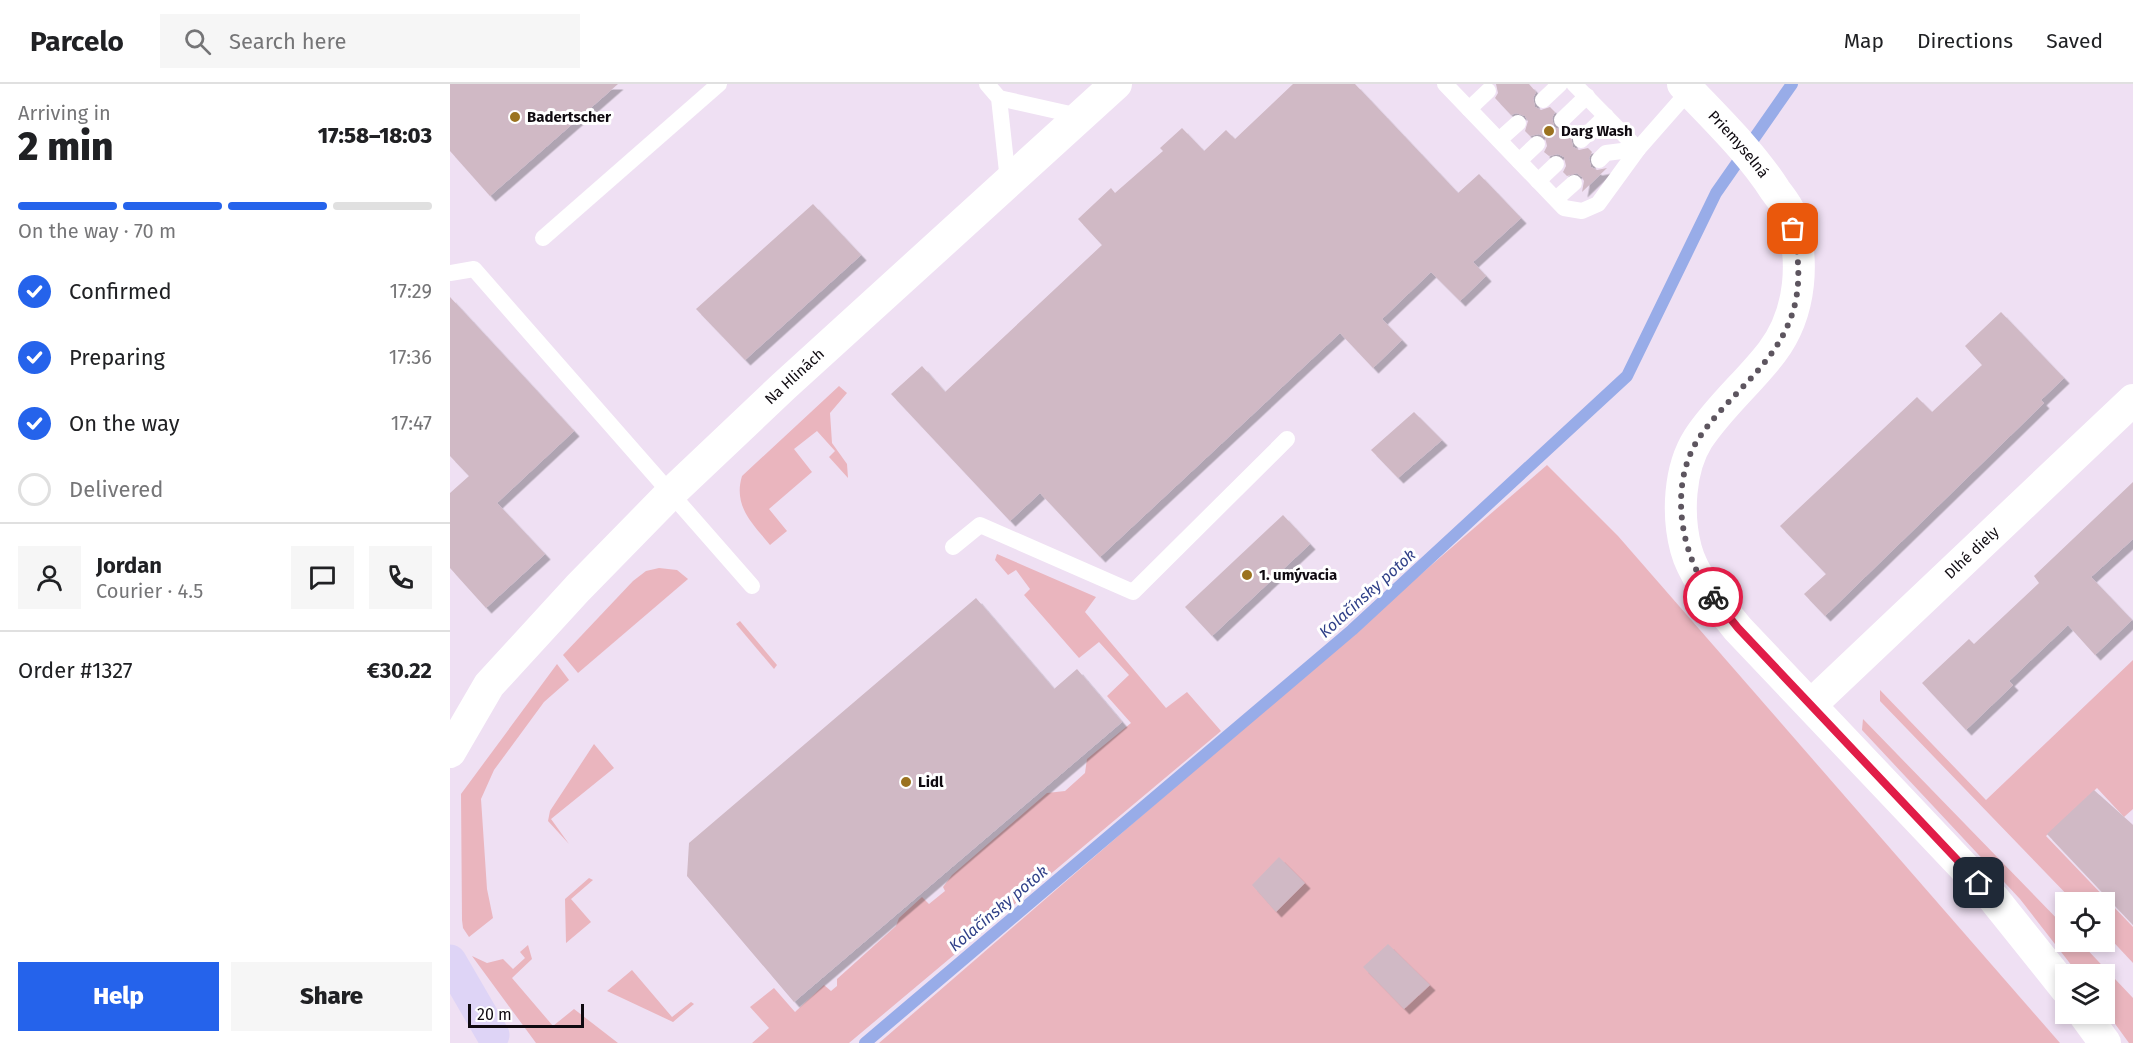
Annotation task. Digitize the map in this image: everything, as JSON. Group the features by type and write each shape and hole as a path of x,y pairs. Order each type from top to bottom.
{"street":[{"name":"Na Hlinách","path":"450,752 489,685 578,588 671,493 1116,84"},
{"name":"Priemyselná","path":"1686,87 1758,164 1790,211 1800,263 1796,300 1787,327 1773,351 1698,439 1686,470 1681,513 1686,551 1704,586 1738,628 1994,899 2055,975"},
{"name":"Dlhé diely","path":"1812,704 2133,400"},
{"name":"Na Hlinách","path":"450,712 489,685"},
{"path":"450,961 496,1039"},
{"path":"450,1005 496,1039"},
{"path":"2091,1024 2105,1043"}],"lane":[{"path":"543,238 719,84"},
{"path":"987,84 999,98 1008,181"},
{"path":"1445,84 1564,208 1582,211 1598,204 1686,87"},
{"path":"1543,100 1560,84"},
{"path":"1574,84 1638,149"},
{"path":"1469,109 1488,91"},
{"path":"1562,120 1587,96"},
{"path":"999,98 1079,116"},
{"path":"1581,140 1606,116"},
{"path":"1500,140 1518,123"},
{"path":"1519,161 1537,144"},
{"path":"1599,160 1606,153 1638,149"},
{"path":"1538,181 1556,164"},
{"path":"1556,199 1574,183"},
{"path":"450,273 474,269 752,586"},
{"path":"953,547 980,525 1133,592 1287,439"}],"shaded area":[{"path":"839,386 847,393 830,413 832,443 847,464 848,478 829,457 835,451 817,431 794,449 812,472 769,509 787,531 770,545 746,514 742,505 740,487 742,476"},
{"path":"1547,465 1618,536 2060,1043 879,1043"},
{"path":"997,554 1096,597 1085,612 1166,708 1187,692 1221,731 849,1043 752,1043 769,1028 750,1007 774,988 795,1012 824,985 831,991 837,986 837,979 896,926 899,918 922,897 929,904 945,891 943,887 952,875 1047,793 1065,791 1085,773 1087,759 1131,723 1107,696 1129,675 1099,642 1079,658 1024,595 1030,589 1016,570 1008,575 995,560"},
{"path":"659,568 677,570 688,579 578,673 563,655 633,581 646,571"},
{"path":"740,621 777,665 774,669 736,624"},
{"path":"2133,660 2133,809 2124,817 2097,788 2046,836 2100,892 2064,892 1880,701 1880,690 1986,800"},
{"path":"557,664 569,680 544,702 494,770 481,799 487,889 493,918 469,937 463,928 462,920 461,794"},
{"path":"1863,719 2055,917 2055,944 2020,899 1862,730"},
{"path":"594,744 614,768 551,819 569,844 548,821 550,811"},
{"path":"589,878 593,880 571,899 591,922 566,943 565,899"},
{"path":"2115,908 2133,927 2133,963 2115,944"},
{"path":"528,945 532,959 512,978 553,1026 574,1009 618,1043 536,1043 472,956 487,963 503,959 513,969 525,958 520,952"},
{"path":"2061,952 2089,952 2101,964 2070,964"},
{"path":"632,970 672,1017 691,1002 694,1004 673,1022 607,991"},
{"path":"2115,979 2133,998 2133,1043 2129,1043 2115,1024"}],"building":[{"name":"Badertscher","path":"450,84 618,84 490,196 450,151"},
{"path":"1293,84 1355,84 1458,193 1479,174 1521,218 1473,262 1486,276 1460,301 1431,272 1382,319 1402,340 1373,368 1340,333 1100,557 1040,493 1010,521 891,394 922,366 945,392 1102,245 1078,219 1111,188 1115,193 1163,151 1160,148 1182,128 1204,151 1226,130 1235,139"},
{"name":"Darg Wash","path":"1496,84 1529,84 1536,92 1533,98 1535,107 1541,110 1550,107 1555,112 1552,118 1554,127 1560,130 1569,128 1574,132 1571,138 1573,147 1579,150 1588,148 1592,152 1589,158 1591,167 1597,170 1607,168 1582,192 1584,181 1582,177 1577,173 1567,176 1563,172 1566,166 1564,157 1558,154 1549,156 1544,152 1547,146 1545,137 1539,134 1530,136 1525,131 1528,121 1525,116 1516,113 1511,115 1495,98 1498,93"},
{"path":"813,204 861,255 745,360 696,309"},
{"path":"450,297 574,431 497,503 545,554 486,608 450,568 450,493 469,476 450,456"},
{"path":"2001,312 2064,378 2041,400 2044,403 1825,616 1804,594 1826,574 1780,526 1917,397 1932,412 1982,365 1965,346"},
{"path":"1414,412 1442,440 1398,478 1371,450"},
{"path":"2133,482 2133,539 2091,577 2132,620 2095,655 2068,625 2009,681 2013,685 1966,730 1922,683 1969,639 1974,644 2039,583 2034,576"},
{"name":"1. umývacia","path":"1283,515 1310,544 1212,636 1185,607"},
{"name":"Lidl","path":"976,598 1054,689 1077,669 1122,722 794,1002 687,876 689,843"},
{"path":"2094,790 2133,825 2133,925 2115,906 2115,892 2102,892 2047,834"},
{"path":"1279,857 1305,883 1276,912 1252,885"},
{"path":"1388,944 1430,985 1404,1009 1363,967"}],"waterway":[{"name":"Kolačínsky potok","path":"865,1043 1352,630 1627,376 1716,193 1792,84"}],"way so far":[{"path":"1713,597 1704,586 1686,551 1681,513 1686,470 1698,439 1773,351 1787,327 1796,300 1800,263 1793,229"}],"place":[{"name":"Badertscher","path":"515,117"},
{"name":"Darg Wash","path":"1549,131"},
{"name":"1. umývacia","path":"1247,575"},
{"name":"Lidl","path":"906,782"}],"route":[{"path":"1713,597 1738,628 1979,883"}]}
